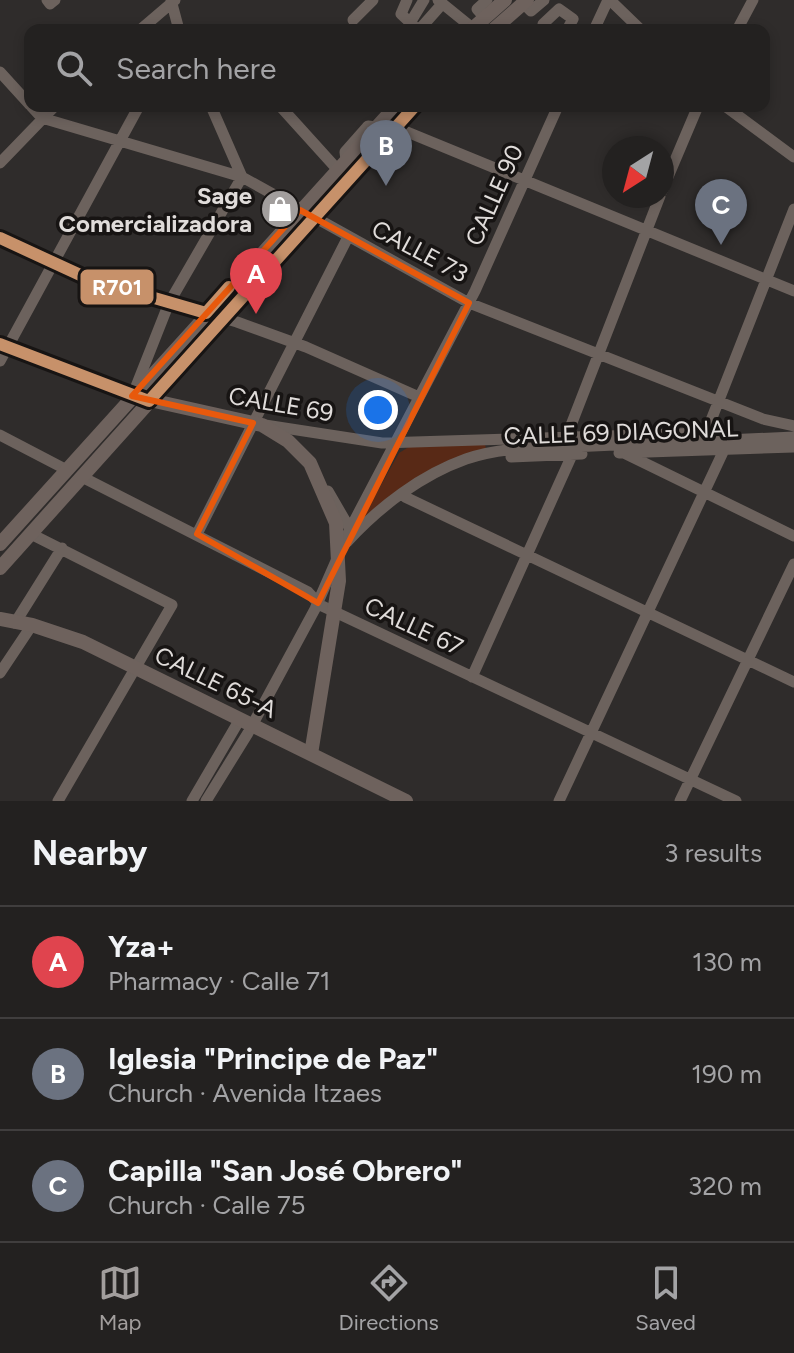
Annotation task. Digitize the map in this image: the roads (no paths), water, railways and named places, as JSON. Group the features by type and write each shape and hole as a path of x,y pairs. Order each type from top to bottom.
{"main road":[{"path":"489,24 505,0"},
{"path":"489,24 527,5"},
{"path":"0,568 223,318 392,112"},
{"path":"3,535 67,470 206,313 307,214 342,164 383,126 405,112"},
{"name":"CALLE 69","path":"4,346 132,396 257,424"},
{"path":"257,424 296,447 317,474 336,523 340,552 335,612 311,754"},
{"name":"CALLE 65-A","path":"8,621 32,625 83,642 406,801"}],"street":[{"path":"47,0 50,4 55,0"},
{"path":"147,24 173,0"},
{"path":"173,0 178,24"},
{"path":"353,20 373,0"},
{"path":"407,0 401,14 412,24"},
{"path":"417,24 424,0"},
{"path":"487,0 477,9 489,24"},
{"path":"543,24 527,5 544,0"},
{"path":"597,24 609,0 635,24"},
{"path":"740,24 753,0"},
{"path":"420,24 440,2 466,24"},
{"path":"547,24 559,9 573,19 570,24"},
{"path":"0,72 24,98"},
{"path":"36,112 42,118"},
{"path":"0,163 48,112"},
{"path":"0,361 4,346 136,112"},
{"path":"132,396 169,303 242,177 214,112"},
{"path":"286,112 342,164"},
{"path":"383,112 379,116 383,126 794,291"},
{"name":"CALLE 90","path":"340,552 469,303 555,112"},
{"path":"674,163 695,112"},
{"path":"733,112 794,157"},
{"name":"CALLE 73","path":"42,118 242,177 469,303 763,419 794,426"},
{"path":"566,438 655,208"},
{"path":"719,401 794,209"},
{"path":"197,534 257,424 348,237"},
{"path":"0,238 89,279 223,318 295,343 419,397"},
{"name":"CALLE 69","path":"257,424 382,443 706,433 719,401"},
{"path":"0,435 67,470"},
{"path":"195,801 316,604 340,552 397,497 440,470 477,456 532,448 794,437"},
{"name":"CALLE 69 DIAGONAL","path":"340,552 405,497 451,472 482,461 624,452 794,447"},
{"path":"559,801 724,450"},
{"path":"624,452 703,494 794,536"},
{"path":"472,677 572,455"},
{"path":"317,474 350,529"},
{"name":"CALLE 67","path":"82,477 197,534 316,604 736,801"},
{"path":"405,497 794,682"},
{"path":"31,534 172,605 58,801"},
{"path":"8,621 62,548"},
{"path":"680,801 794,564"},
{"path":"0,673 32,625"},
{"path":"206,801 245,722"}],"place":[{"name":"Iglesia \"Principe de Paz\"","path":"386,186"},
{"name":"Sage Comercializadora","path":"280,209"},
{"name":"Capilla \"San José Obrero\"","path":"721,245"},
{"name":"Yza+","path":"256,314"}]}
